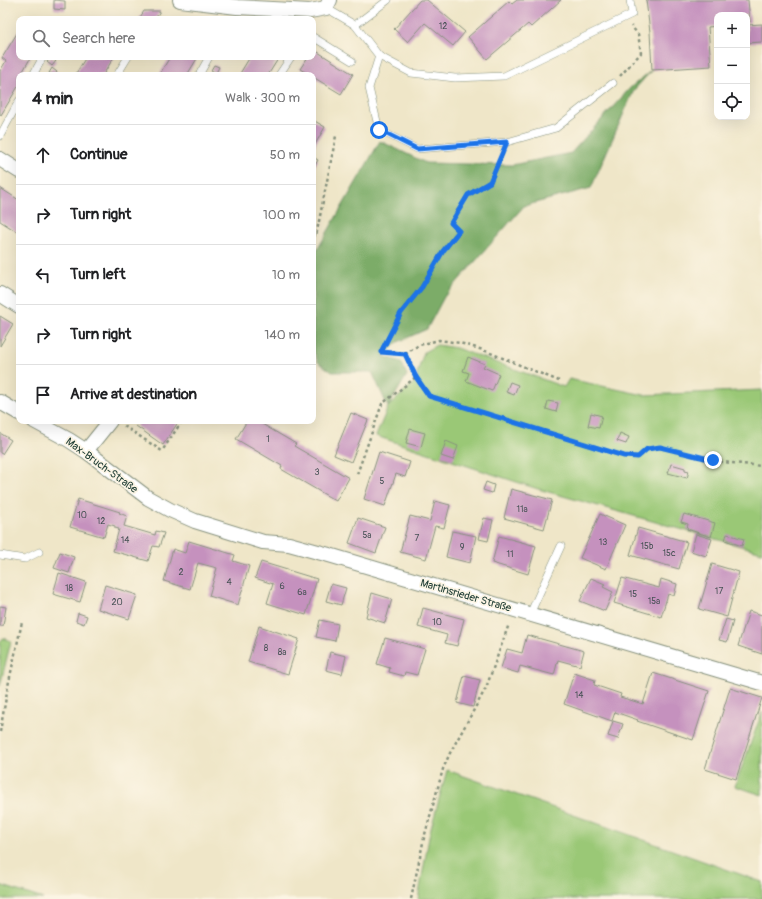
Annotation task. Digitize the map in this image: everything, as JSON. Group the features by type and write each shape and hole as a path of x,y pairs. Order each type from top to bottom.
{"street":[{"path":"180,0 237,7 310,11 328,4"},
{"path":"0,159 16,169"},
{"path":"0,294 16,304"},
{"path":"0,402 16,411"},
{"name":"Max-Bruch-Straße","path":"40,424 86,451 148,498 170,510"},
{"path":"86,451 116,424"},
{"name":"Martinsrieder Straße","path":"170,510 195,521 263,542 296,546 762,683"}],"lane":[{"path":"355,25 388,0"},
{"path":"328,4 355,25 379,56 411,73 455,78 504,76 632,14 630,0"},
{"path":"316,39 352,61"},
{"path":"379,56 369,88 379,130 417,149 507,142 556,128 613,84"},
{"path":"35,72 41,60"},
{"path":"119,72 126,60"},
{"path":"201,72 207,60"},
{"path":"281,72 288,60"},
{"path":"0,136 16,107"},
{"path":"530,614 561,546"},
{"path":"0,556 24,559 39,552"}],"path":[{"path":"613,84 641,53 638,34 624,18"},
{"path":"316,236 336,136"},
{"path":"507,142 490,182 468,195 451,223 459,231 443,251 422,287 401,313 381,352 405,354 419,345 439,340 460,343 483,350 559,380"},
{"path":"405,354 416,377 429,396 624,456 638,457 647,449 660,447 713,460 762,466"},
{"path":"357,474 382,404 416,377"},
{"path":"119,424 162,451 180,424"},
{"path":"411,899 424,838 443,769 450,753 486,688 514,609"},
{"path":"0,732 22,622"}],"green space":[{"path":"652,70 634,90 591,188 524,206 444,297 427,329 398,342 383,356 401,362 407,375 388,407 372,372 332,372 318,362 316,357 316,252 380,141 426,163 512,165 571,153 631,87"},
{"path":"437,345 456,348 564,387 569,379 644,395 762,390 762,552 538,489 376,436 388,407 418,379 417,374 424,352"},
{"path":"3,638 11,641 0,686 0,643"},
{"path":"762,712 762,795 735,786"},
{"path":"447,770 762,882 762,899 418,899 430,832"},
{"path":"0,885 43,899 0,899"}],"building":[{"path":"54,0 65,1 65,10 54,9"},
{"path":"420,0 427,0 465,32 453,46 425,23 408,42 394,29"},
{"path":"517,0 561,0 531,27 528,24 487,59 468,37 509,1 512,4"},
{"path":"646,0 748,0 749,12 714,12 714,26 708,27 711,66 652,70 650,32"},
{"path":"144,11 160,11 157,16 141,16"},
{"path":"762,24 762,42 750,43 750,25"},
{"path":"16,35 16,60 29,60 23,71 24,72 16,72 16,90 1,115 0,71 6,61 2,58"},
{"path":"316,51 353,74 341,94 316,79 316,72 305,72 300,69 306,60 316,60"},
{"path":"49,60 56,61 52,66 47,62"},
{"path":"84,60 112,60 105,72 77,72"},
{"path":"168,60 196,60 189,72 161,72"},
{"path":"248,60 277,60 270,72 241,72"},
{"path":"214,65 219,67 216,72 211,70"},
{"path":"52,68 57,72 50,72"},
{"path":"316,122 325,127 316,143"},
{"path":"0,188 16,198 16,231 0,221"},
{"path":"0,316 13,324 0,346"},
{"path":"468,357 485,364 483,367 499,374 492,391 466,381 469,373 463,371"},
{"path":"510,382 518,385 514,395 506,392"},
{"path":"548,401 558,403 556,412 546,409"},
{"path":"351,413 368,420 351,462 334,455"},
{"path":"591,413 602,416 599,428 588,426"},
{"path":"138,424 177,424 163,445 136,426"},
{"path":"245,424 262,424 296,444 294,446 349,478 336,501 281,469 282,466 236,439"},
{"path":"410,429 425,433 421,447 406,443"},
{"path":"0,433 11,440 2,454 0,453"},
{"path":"620,433 629,437 626,444 617,441"},
{"path":"446,441 458,446 453,460 441,456"},
{"path":"379,452 410,462 405,477 396,474 385,506 364,499"},
{"path":"671,464 685,468 685,470 689,471 687,478 668,473"},
{"path":"486,482 494,485 492,493 483,490"},
{"path":"511,489 552,500 544,529 504,518"},
{"path":"78,499 120,512 119,513 127,516 124,526 155,535 156,531 164,533 159,547 153,546 148,561 113,551 119,529 115,528 115,526 108,524 104,537 70,527"},
{"path":"435,501 450,505 444,528 435,526 426,559 400,552 410,516 430,521"},
{"path":"600,514 625,525 606,569 580,558"},
{"path":"684,514 715,523 711,537 687,529 688,524 681,522"},
{"path":"358,518 385,527 376,553 349,543"},
{"path":"484,518 493,520 488,541 479,539"},
{"path":"638,528 687,542 679,569 630,555"},
{"path":"452,531 476,536 470,563 446,557"},
{"path":"696,534 712,539 706,556 691,551"},
{"path":"727,534 744,539 742,546 725,540"},
{"path":"499,536 536,546 528,574 492,563"},
{"path":"189,541 235,555 233,561 249,566 238,605 209,596 217,568 198,563 190,589 164,581 173,549 185,553"},
{"path":"60,552 74,557 69,573 54,568"},
{"path":"261,562 317,579 306,615 267,603 273,584 255,578"},
{"path":"712,564 739,572 727,617 699,609"},
{"path":"59,573 86,582 80,602 53,594"},
{"path":"591,578 605,584 603,587 613,592 605,611 580,601"},
{"path":"622,578 659,588 661,579 677,584 674,596 668,594 661,617 614,603"},
{"path":"331,584 346,588 341,605 326,601"},
{"path":"105,585 137,595 129,619 98,609"},
{"path":"372,593 392,599 385,623 366,617"},
{"path":"0,606 6,607 3,626 0,626"},
{"path":"423,608 464,619 457,646 445,643 447,635 418,627"},
{"path":"749,611 762,615 762,654 738,646"},
{"path":"78,613 87,616 84,624 76,621"},
{"path":"726,619 733,621 727,642 719,640"},
{"path":"320,620 338,624 335,641 316,637"},
{"path":"259,626 299,639 288,674 248,662"},
{"path":"527,635 584,651 580,666 558,660 554,675 520,666 518,673 501,668 507,649 522,653"},
{"path":"385,638 425,649 417,675 405,672 404,676 389,672 390,668 377,664"},
{"path":"330,652 346,656 342,674 326,670"},
{"path":"574,673 595,680 594,685 621,694 620,697 643,704 653,673 709,691 693,740 615,712 612,721 564,704"},
{"path":"464,676 480,680 473,707 457,703"},
{"path":"730,688 762,698 736,779 705,769"},
{"path":"613,721 623,724 618,739 608,736"}],"route":[{"path":"379,130 417,149 507,142 490,182 468,195 451,223 459,231 443,251 422,287 401,313 381,352 405,354 416,377 429,396 624,456 638,457 647,449 660,447 713,460"}]}
